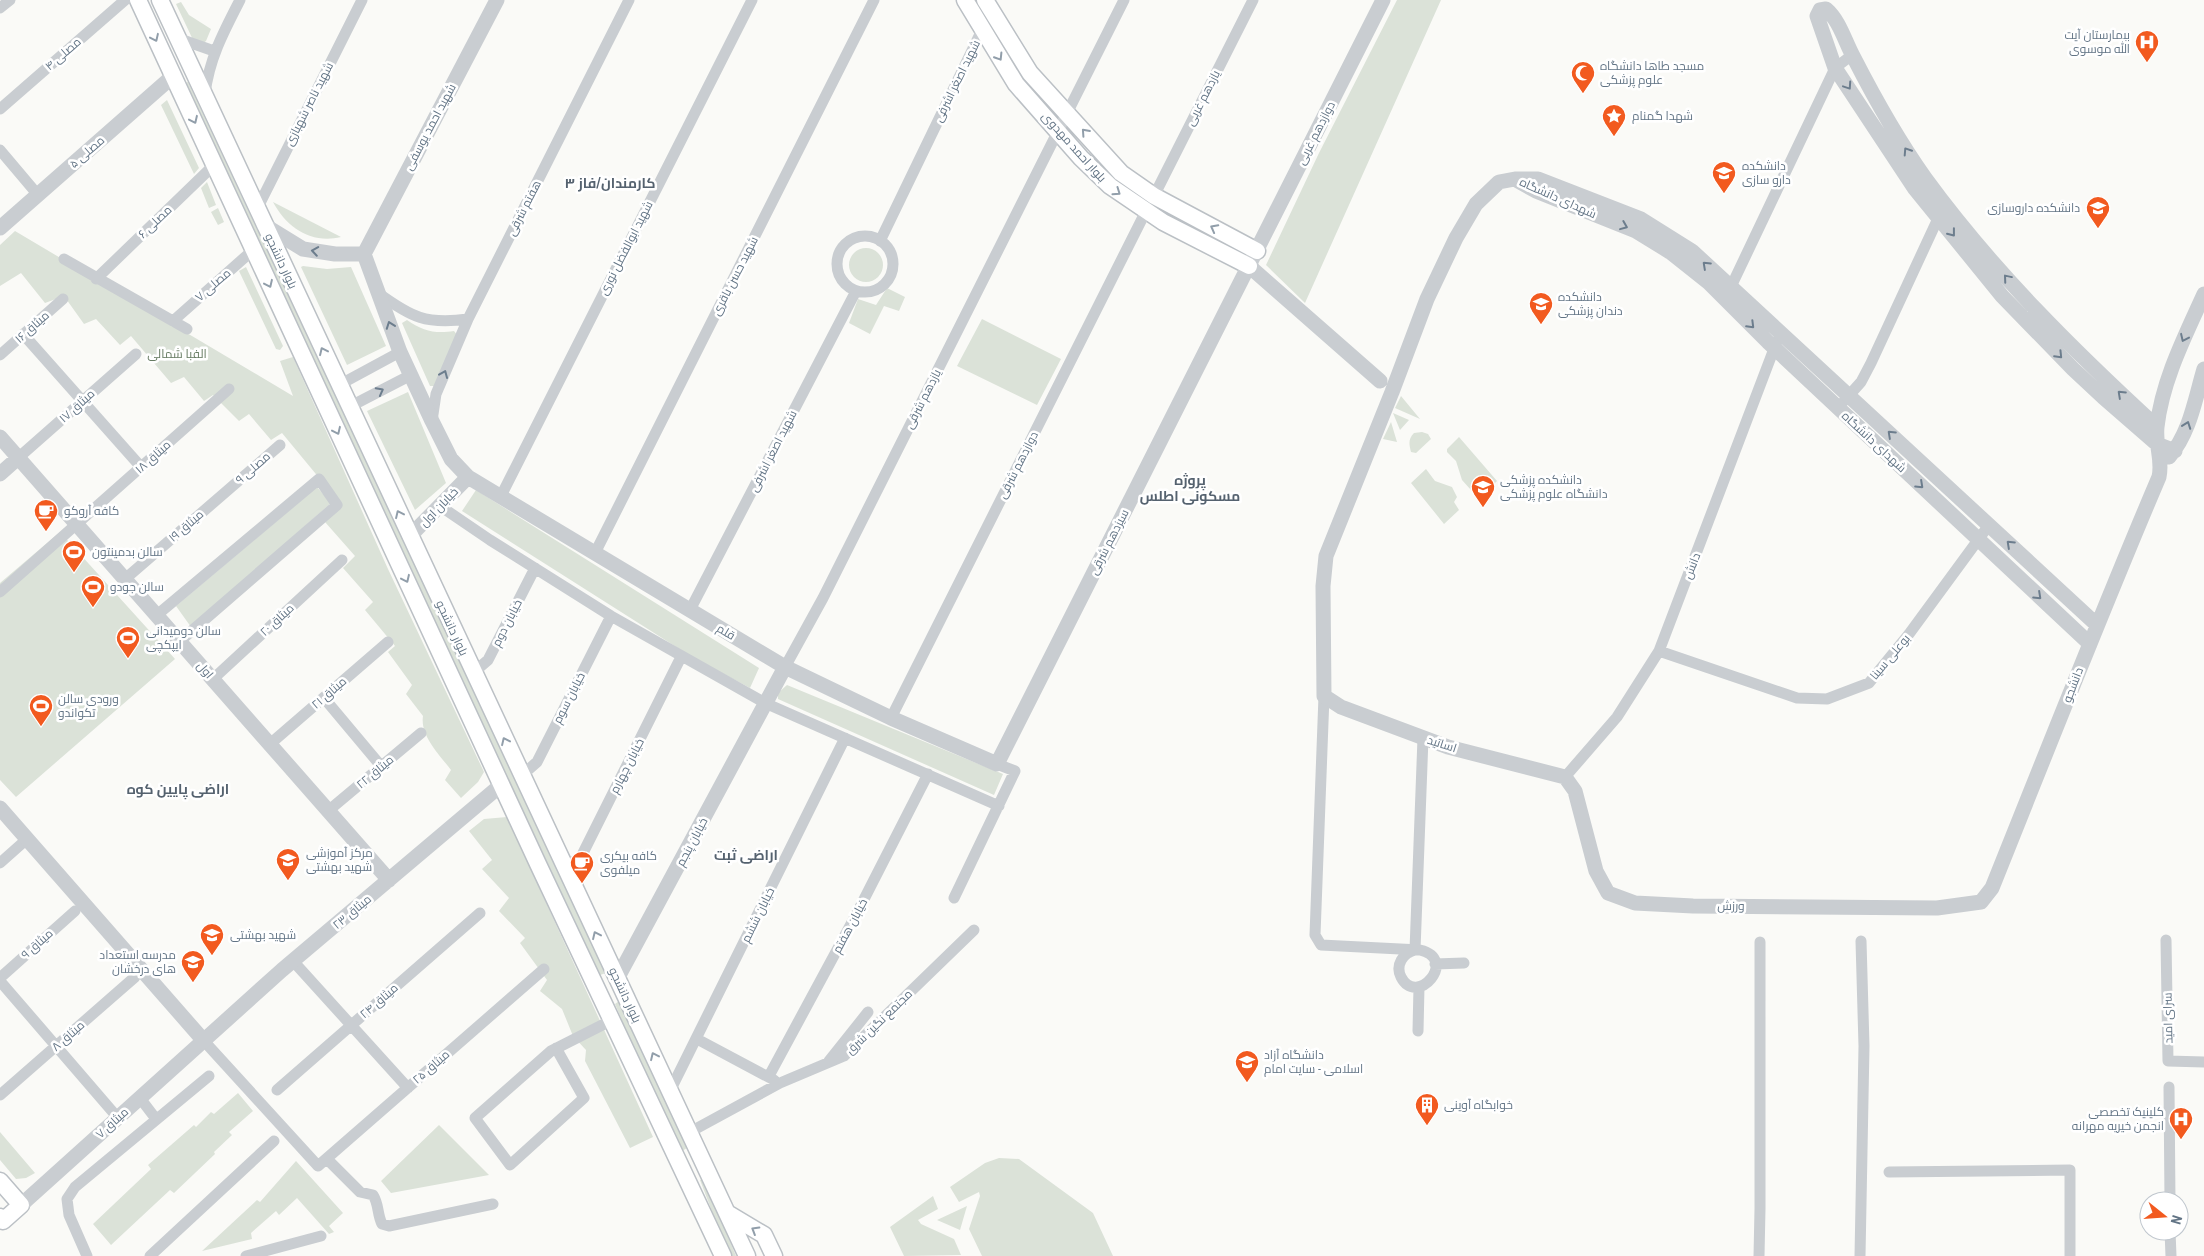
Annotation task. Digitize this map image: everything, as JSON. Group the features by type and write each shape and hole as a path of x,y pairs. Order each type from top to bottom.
{"main road":[{"name":"بلوار دانشجو","path":"138,0 501,785 723,1256"},
{"name":"بلوار دانشجو","path":"160,0 564,868 690,1132 746,1256"},
{"name":"بلوار احمد مهدوی","path":"965,0 1016,84 1059,130 1081,158 1110,186 1146,211 1249,266"},
{"name":"بلوار احمد مهدوی","path":"991,4 1030,73 1121,173 1154,196 1257,251"},
{"path":"173,76 189,65"},
{"path":"598,991 617,979"},
{"path":"685,1175 705,1165"},
{"path":"0,1181 21,1205 2,1219"},
{"path":"727,1213 764,1235 774,1256"}],"street":[{"path":"0,8 10,0"},
{"name":"مصلی ۴","path":"0,109 125,0"},
{"path":"204,96 207,74 214,51 240,0"},
{"name":"شهید ناصر شهبازی","path":"257,209 362,0"},
{"name":"شهید احمد یوسفی","path":"364,254 497,0"},
{"name":"هفتم شرقی","path":"432,421 436,394 468,319 629,0"},
{"name":"شهید ابوالفضل نوری","path":"501,496 752,0"},
{"name":"شهید حسن باقری","path":"595,553 874,0"},
{"name":"یازدهم شرقی","path":"784,667 827,589 1124,0"},
{"name":"یازدهم غربی","path":"1154,196 1253,0"},
{"name":"دوازدهم غربی","path":"1249,266 1383,0"},
{"path":"1881,123 1835,68 1817,16 1820,10 1826,9 1833,15 1881,123 1914,189 1942,210 2109,383 2157,427"},
{"name":"شهید اصغر اشرفی","path":"880,241 982,30"},
{"path":"177,38 214,51"},
{"path":"1728,293 1835,68 1852,56"},
{"name":"مصلی ۵","path":"0,228 173,76"},
{"path":"0,150 38,195"},
{"name":"مصلی ۶","path":"96,279 214,165"},
{"name":"شهدای دانشگاه","path":"1324,696 1323,586 1326,556 1427,299 1456,238 1476,204 1499,182 1515,179 1536,191 1636,230 1670,252 1709,283 1728,293 1781,333 2097,625"},
{"path":"1837,407 1850,396 1871,363 1942,210"},
{"path":"1942,210 2002,296 2073,370 2157,444 2175,451"},
{"name":"دوازدهم شرقی","path":"891,718 1146,211"},
{"path":"264,225 303,249 335,254 364,254"},
{"path":"859,237 874,238 880,241 890,252 892,259 891,273 888,280 877,289 870,292 856,291 844,283 840,277 837,263 841,249 852,239 859,237"},
{"name":"مصلی ۷","path":"173,320 253,250"},
{"name":"قلم","path":"364,254 410,375 451,459 468,477 784,667 891,718 996,764"},
{"path":"64,259 186,329"},
{"path":"1249,266 1380,381"},
{"name":"سیزدهم شرقی","path":"996,764 1249,266"},
{"name":"شهید اصغر اشرفی","path":"690,610 856,291"},
{"path":"378,293 403,312 427,320 445,322 468,319"},
{"name":"شهدای دانشگاه","path":"1728,293 1774,347 2090,644"},
{"path":"2162,466 2157,444 2157,427 2164,395 2179,348 2204,294"},
{"name":"میثاق ۱۶","path":"0,355 63,299"},
{"name":"دانش","path":"1565,778 1617,718 1659,651 1774,347 1781,333"},
{"path":"23,334 141,467"},
{"path":"339,385 400,352"},
{"name":"میثاق ۱۷","path":"18,458 136,354"},
{"path":"2162,466 2175,451 2188,426 2204,370"},
{"path":"349,407 410,375"},
{"name":"میثاق ۱۸","path":"0,592 229,389"},
{"name":"اول","path":"0,437 389,880"},
{"name":"مصلی ۹","path":"225,492 280,445"},
{"path":"0,474 18,458"},
{"name":"دانشجو","path":"1981,902 1992,888 2162,466"},
{"name":"خیابان اول","path":"410,536 468,477"},
{"path":"157,615 319,479 337,505 180,641"},
{"name":"میثاق ۱۹","path":"125,580 225,492"},
{"path":"440,506 611,616 765,704 999,806"},
{"name":"بوعلی سینا","path":"1659,651 1797,698 1827,699 1869,683 1909,634 1988,525"},
{"name":"میثاق ۲۰","path":"213,679 342,560"},
{"name":"خیابان دوم","path":"473,673 488,660 536,568"},
{"name":"خیابان سوم","path":"521,776 537,762 611,616"},
{"name":"میثاق ۲۱","path":"270,744 388,642"},
{"name":"خیابان چهارم","path":"564,868 581,856 682,657"},
{"name":"خیابان پنجم","path":"617,979 784,667"},
{"path":"1324,696 1316,935 1321,945 1415,950 1428,953 1435,964 1436,970 1432,979 1419,987 1404,981 1399,970 1401,959 1409,951 1415,950"},
{"name":"اساتید","path":"1324,696 1340,707 1448,747 1565,778"},
{"path":"324,698 381,766"},
{"name":"میثاق ۲۲","path":"328,811 421,733"},
{"name":"خیابان ششم","path":"670,1091 845,738"},
{"path":"1415,950 1423,738"},
{"path":"954,898 1015,771 996,764"},
{"name":"خیابان هفتم","path":"769,1076 858,911 928,774"},
{"name":"ورزش","path":"1565,778 1575,791 1596,871 1608,893 1635,903 1693,906 1937,908 1981,902"},
{"name":"میثاق ۲۳","path":"204,1041 293,961 501,785"},
{"path":"0,808 204,1041 323,1163 360,1192 373,1195 377,1201 377,1214 382,1224 389,1226 493,1204"},
{"path":"0,862 27,839"},
{"name":"میثاق ۹","path":"0,979 75,911"},
{"name":"میثاق ۲۴","path":"277,1090 480,913"},
{"name":"مجتمع نگین شرق","path":"690,1132 780,1083 844,1056 974,930"},
{"name":"سرای امید","path":"2166,940 2168,1061 2204,1062"},
{"path":"1860,1256 1864,1046 1861,941"},
{"path":"1759,1256 1760,942"},
{"path":"293,961 408,1088"},
{"path":"1435,964 1464,963"},
{"name":"میثاق ۲۵","path":"323,1163 544,969"},
{"name":"میثاق ۸","path":"0,1095 135,977"},
{"path":"0,979 118,1118"},
{"path":"1418,1031 1419,987"},
{"path":"828,1063 868,1012"},
{"path":"556,1048 584,1098 510,1165 475,1118 556,1048 612,1020"},
{"path":"697,1039 780,1083"},
{"name":"میثاق ۷","path":"21,1205 204,1041"},
{"path":"87,1256 69,1215 67,1199 76,1188 209,1076"},
{"path":"2169,1087 2170,1191"},
{"path":"140,1098 156,1119"},
{"path":"150,1256 274,1141"},
{"path":"1889,1172 2070,1170 2070,1256"},
{"path":"246,1256 321,1236"},
{"path":"2170,1241 2170,1256"}],"green space":[{"path":"1397,0 1441,0 1305,303 1266,265 1319,153"},
{"path":"181,2 189,15 211,29 206,41 202,44 194,42 176,4"},
{"path":"188,82 606,973 600,975 183,84"},
{"path":"167,100 199,168 194,174 161,105"},
{"path":"207,182 216,205 209,208 201,188"},
{"path":"273,202 341,237 320,238 301,232 285,219"},
{"path":"218,208 224,222 218,225 211,212"},
{"name":"الفبا شمالی","path":"15,231 293,396 280,361 293,357 388,569 484,772 478,782 461,798 445,780 451,770 427,738 424,731 423,716 406,694 412,685 388,652 395,646 365,610 373,602 343,568 355,556 325,522 339,502 282,433 271,440 249,414 239,421 213,395 204,401 184,377 171,383 131,336 120,345 96,319 84,324 64,296 45,303 21,273 0,286 0,245"},
{"path":"866,248 878,253 883,265 878,277 866,282 854,277 849,265 854,253"},
{"path":"246,267 283,346 280,350 276,349 239,271"},
{"path":"301,267 327,269 351,267 386,346 347,365"},
{"path":"887,288 905,297 899,311 884,306 870,334 849,323 858,299 876,305"},
{"path":"982,319 1061,359 1037,405 957,366"},
{"path":"407,320 418,327 435,332 454,331 458,336 434,386 430,386 402,323"},
{"path":"408,392 446,483 415,510 367,411"},
{"path":"1401,396 1420,419 1395,408"},
{"path":"1393,413 1409,420 1400,430"},
{"path":"1391,422 1397,442 1383,439"},
{"path":"1422,432 1428,434 1431,439 1416,453 1411,452 1409,444 1411,437 1414,433"},
{"path":"1459,437 1497,481 1479,499 1462,480 1456,461 1447,452 1447,449"},
{"path":"1426,469 1435,481 1452,487 1457,497 1454,502 1459,510 1444,524 1411,483"},
{"path":"317,487 331,503 191,627 176,606"},
{"path":"476,490 759,668 750,688 692,657 462,511"},
{"path":"60,532 175,659 16,797 0,780 0,583"},
{"path":"787,685 1003,774 994,795 778,699 778,693"},
{"path":"507,817 653,1137 630,1148 585,1061 586,1050 573,1036 562,1009 540,991 547,980 520,943 525,938 499,911 509,898 482,869 492,860 469,831 484,819"},
{"path":"619,1001 687,1148 682,1151 615,1004"},
{"path":"238,1093 253,1111 229,1132 232,1135 214,1152 215,1154 174,1193 170,1190 111,1245 93,1224 151,1169 148,1165 194,1125 196,1127 211,1112 214,1114"},
{"path":"439,1125 489,1175 391,1193 381,1181"},
{"path":"0,1132 35,1173 26,1178 16,1179 0,1160"},
{"path":"999,1158 1019,1159 1093,1213 1113,1256 982,1256 969,1229 980,1196 979,1192 959,1202 950,1187 985,1163"},
{"path":"296,1161 343,1213 329,1226 334,1232 329,1234 297,1198 279,1215 276,1211 251,1233 252,1239 202,1251 257,1200 260,1202"},
{"path":"704,1179 736,1256 729,1256 700,1180"},
{"path":"933,1196 938,1209 918,1220 921,1224 954,1239 961,1255 904,1256 890,1227"},
{"path":"967,1206 960,1230 937,1220"}],"place":[{"name":"بیمارستان آیت الله موسوی","path":"2147,63"},
{"name":"مسجد طاها دانشگاه علوم پزشکی","path":"1583,94"},
{"name":"شهدا گمنام","path":"1614,137"},
{"name":"دانشکده دارو سازی","path":"1724,194"},
{"name":"دانشکده داروسازی","path":"2098,229"},
{"name":"دانشکده دندان پزشکی","path":"1541,325"},
{"name":"دانشکده پزشکی دانشگاه علوم پزشکی","path":"1483,508"},
{"name":"کافه آروکو","path":"46,532"},
{"name":"سالن بدمینتون","path":"74,573"},
{"name":"سالن جودو","path":"93,608"},
{"name":"سالن دومیدانی ایپکچی","path":"128,659"},
{"name":"ورودی سالن تکواندو","path":"41,727"},
{"name":"مرکز آموزشی شهید بهشتی","path":"288,881"},
{"name":"کافه بیکری میلفوی","path":"582,884"},
{"name":"شهید بهشتی","path":"212,956"},
{"name":"مدرسه استعداد های درخشان","path":"193,983"},
{"name":"دانشگاه آزاد اسلامی - سایت امام","path":"1247,1083"},
{"name":"خوابگاه آوینی","path":"1427,1126"},
{"name":"کلینیک تخصصی انجمن خیریه مهرانه","path":"2181,1140"}],"district":[{"name":"کارمندان/فاز ۳","path":"610,183"},
{"name":"پروژه مسکونی اطلس","path":"1190,488"},
{"name":"اراضی پایین کوه","path":"178,789"},
{"name":"اراضی ثبت","path":"746,855"}]}
